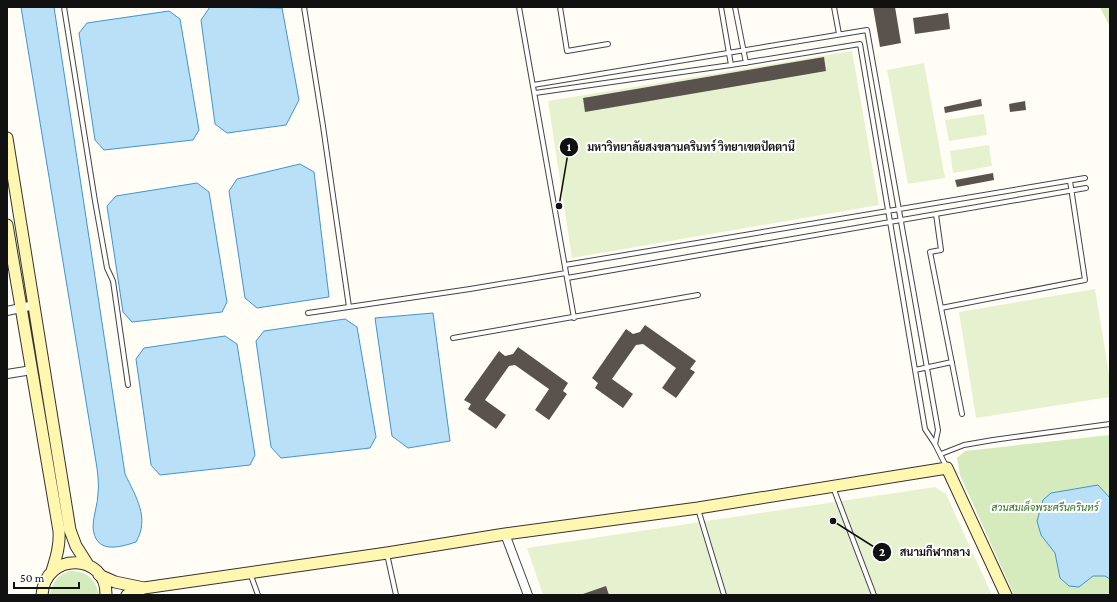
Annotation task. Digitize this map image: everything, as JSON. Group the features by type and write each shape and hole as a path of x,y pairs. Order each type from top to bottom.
{"street":[{"path":"7,138 70,530 76,546 88,565 104,582 106,595"},
{"path":"7,225 9,246 32,370 59,532 59,546 43,588 42,595"},
{"path":"7,311 34,305"},
{"path":"7,374 32,370"},
{"path":"127,595 144,588 387,553 505,534 698,508 947,468 1006,595"},
{"path":"505,534 528,595"},
{"path":"32,595 49,575 60,566 79,562 88,565"},
{"path":"99,575 115,582 144,588"}],"lane":[{"path":"64,7 96,209 107,268 113,281 128,385"},
{"path":"304,7 349,307"},
{"path":"519,7 574,318"},
{"path":"560,7 567,51 608,44"},
{"path":"721,7 731,65"},
{"path":"735,7 746,63"},
{"path":"834,7 839,34"},
{"path":"533,85 867,30 938,430 935,444"},
{"path":"534,93 746,63 860,44 925,429 941,454 947,468"},
{"path":"876,139 886,136"},
{"path":"565,265 1085,178"},
{"path":"941,308 1085,280 1070,181"},
{"path":"567,278 1086,188"},
{"path":"936,214 941,250 930,252 962,414"},
{"path":"308,313 566,273"},
{"path":"453,338 698,296"},
{"path":"915,370 952,362"},
{"path":"941,454 964,445 1110,424"},
{"path":"832,487 874,595"},
{"path":"698,508 724,595"},
{"path":"387,553 396,595"},
{"path":"250,573 258,595"}],"green space":[{"path":"1100,7 1110,7 1110,27"},
{"path":"852,51 879,205 572,258 548,101"},
{"path":"924,63 945,178 908,184 887,70"},
{"path":"984,114 987,135 949,141 945,120"},
{"path":"989,145 992,166 953,173 950,151"},
{"path":"1095,289 1110,380 1110,397 976,418 959,312"},
{"name":"สวนสมเด็จพระศรีนครินทร์","path":"1110,435 1110,595 1014,595 960,475 957,458 965,451"},
{"path":"935,487 946,494 992,595 543,595 527,548"},
{"path":"70,571 81,572 90,577 96,584 99,595 50,595 52,586 56,580"}],"water":[{"path":"21,7 54,7 125,474 137,499 142,516 140,533 136,542 122,546 108,547 98,542 93,527 98,490 97,468"},
{"path":"210,7 282,8 299,100 286,125 227,133 215,124 201,20"},
{"path":"169,11 180,19 199,130 193,140 104,150 95,140 79,33 87,23"},
{"path":"300,164 314,172 329,297 257,308 245,298 229,191 237,179"},
{"path":"197,183 209,192 227,302 222,312 132,322 123,312 107,206 116,196"},
{"path":"433,313 450,441 408,448 392,436 375,318"},
{"path":"345,319 357,327 376,437 370,448 281,458 271,447 256,341 264,331"},
{"path":"225,336 237,344 255,455 250,465 160,475 151,465 136,359 144,348"},
{"path":"1098,485 1110,498 1110,579 1105,576 1093,576 1079,587 1069,586 1060,578 1055,553 1041,535 1037,521 1043,500 1051,493"}],"building":[{"path":"873,7 895,7 901,43 880,47"},
{"path":"948,13 950,29 915,34 913,18"},
{"path":"824,57 826,71 585,112 583,98"},
{"path":"981,99 982,106 945,113 944,107"},
{"path":"1025,101 1026,110 1010,112 1009,104"},
{"path":"993,173 994,180 957,187 955,180"},
{"path":"645,325 696,361 690,369 695,372 676,398 662,388 676,368 643,344 636,345 612,379 633,394 623,408 595,388 598,383 592,378 626,329 633,334 640,332"},
{"path":"518,347 568,383 563,391 567,394 549,420 535,410 549,389 515,365 509,366 485,400 506,415 496,429 468,409 471,404 464,400 499,351 505,356 513,354"},
{"path":"606,586 609,595 583,595 583,594"}],"place":[{"name":"มหาวิทยาลัยสงขลานครินทร์ วิทยาเขตปัตตานี","path":"559,206"},
{"name":"สนามกีฬากลาง","path":"833,521"}]}
